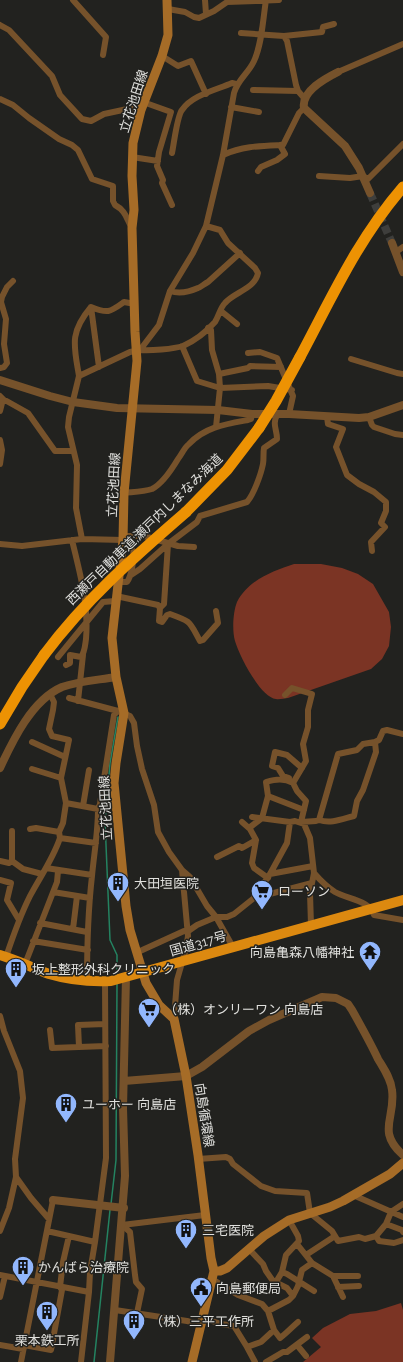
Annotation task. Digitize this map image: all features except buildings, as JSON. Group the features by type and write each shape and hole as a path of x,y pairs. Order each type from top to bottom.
{"highway":[{"name":"西瀬戸自動車道;瀬戸内しまなみ海道","path":"0,724 25,682 67,626 128,562 186,512 227,470 259,428 276,401 355,253 372,227 403,187"},
{"name":"国道317号","path":"3,956 49,974 87,981 108,981 124,978 403,900"}],"main road":[{"name":"立花池田線","path":"144,972 130,930 126,906 114,783 121,712 112,638 125,537 124,493 138,350 135,332 132,228 134,210 132,157 133,143 142,106 162,56 168,35 168,4"},
{"path":"144,972 146,983 153,997 174,1019"},
{"name":"向島循環線","path":"174,1019 186,1076 213,1275 192,1362"},
{"path":"213,1275 228,1268 264,1236 289,1220 330,1207 390,1174 403,1162"}],"street":[{"path":"205,0 206,14"},
{"path":"168,4 199,18 227,2 278,0"},
{"path":"74,1 106,38 103,55"},
{"path":"138,350 159,325 170,291 193,253 206,226 223,155 236,84 254,62 261,33 266,1"},
{"path":"241,33 261,33 284,36 322,32 323,27 334,24"},
{"path":"0,25 9,30 52,76 60,95 82,119 91,121 104,114 142,106 171,112 157,166 163,180 162,183 172,205"},
{"path":"284,36 288,41 298,90 305,99"},
{"path":"223,155 237,149 255,146 283,145 299,113 304,108 305,99 319,82 338,72 403,44"},
{"path":"162,56 178,66 191,61 206,94"},
{"path":"172,153 181,111 187,104 195,98 232,83 236,84"},
{"path":"253,90 298,90"},
{"path":"0,99 13,105 28,118 78,150 92,179 113,186 113,201 115,205 121,208 125,213 132,228"},
{"path":"231,107 260,112"},
{"path":"304,108 345,146 363,176 370,192"},
{"path":"166,128 176,131"},
{"path":"319,176 350,178 363,176 368,179 403,144"},
{"path":"258,171 261,167 277,160 285,154 280,145"},
{"path":"132,157 158,161"},
{"path":"79,376 130,352 182,346 195,339 208,328 216,319 224,303 253,283 258,277 258,273 240,253 228,243 220,230 206,226"},
{"path":"392,243 400,250 403,272"},
{"path":"170,291 177,294 200,288 240,253"},
{"path":"0,368 4,367 7,363 4,344 6,319 2,307 2,297 7,287 13,281"},
{"path":"91,308 107,312 124,302 135,304"},
{"path":"91,308 99,367"},
{"path":"82,539 76,508 77,465 68,427 79,376 74,340 82,320 91,308"},
{"path":"220,311 237,324"},
{"path":"208,328 211,330 212,350 219,374 220,388 216,427"},
{"path":"182,346 197,381 220,388 268,386 292,390"},
{"path":"248,353 260,352 277,358 292,390 293,396 289,414"},
{"path":"351,359 403,374"},
{"path":"219,374 248,368 250,366 281,367"},
{"path":"0,380 73,402 132,409 218,410 252,414 369,417 403,405"},
{"path":"0,411 1,397 28,413 55,451 73,451"},
{"path":"124,493 142,492 153,488 177,461 188,444 202,433 224,424 248,420 251,418 252,414"},
{"path":"118,582 127,582 131,575 197,522 200,516 249,500 263,463 264,448 277,439 274,424 277,414"},
{"path":"327,417 328,424 343,429 336,447 348,476 358,484 374,492 386,502 386,511 381,523 385,527 371,542 372,551"},
{"path":"369,417 374,427 394,434 403,435"},
{"path":"0,440 2,450 0,464"},
{"path":"0,544 22,546 82,539 144,536 168,544 194,547"},
{"path":"125,537 133,552 131,575"},
{"path":"72,540 84,592 87,621 78,701"},
{"path":"168,544 164,604 160,608 160,621 162,622 167,615 170,614 187,620 190,622 200,641 202,642 218,623 216,611"},
{"path":"58,657 103,602 116,599 148,602 158,605 160,608"},
{"path":"66,665 70,663 70,655 81,657 83,655"},
{"path":"0,768 20,730 41,702 50,694 63,687 116,677"},
{"path":"285,695 292,688 312,694 308,710 308,727 303,744 306,761 294,781 297,791 306,801 301,822"},
{"path":"3,956 30,896 56,848 63,823 66,803 61,778 69,740 52,736 49,729 54,710 54,702 50,694"},
{"path":"69,698 121,712 130,716 134,723 142,769 154,805 158,832 169,852 182,870 190,877 207,906 216,917 233,947"},
{"path":"87,981 87,932 98,826 98,809 114,715 121,712"},
{"path":"319,820 338,754 356,750 362,744 376,742 379,740 383,731 388,730 403,734"},
{"path":"32,742 65,756"},
{"path":"252,818 290,822 319,820 333,822 354,816 376,752 376,742"},
{"path":"294,781 283,776 278,768 272,766 275,752 287,755 302,768"},
{"path":"32,769 61,778"},
{"path":"83,806 89,770"},
{"path":"249,828 262,818 268,796 266,782 286,779 294,781"},
{"path":"268,796 304,810"},
{"path":"66,803 98,809"},
{"path":"242,822 249,828 256,840 252,863 254,868 269,876 313,866"},
{"path":"138,952 184,931 187,932 197,925 216,917 227,917 234,914 254,898 269,876 286,842 290,822"},
{"path":"301,822 304,824 310,838 314,873 309,902 311,925"},
{"path":"30,829 36,828 96,843"},
{"path":"12,832 12,860"},
{"path":"217,857 239,846 242,848 256,840"},
{"path":"0,861 9,863 12,860"},
{"path":"12,860 23,869 42,874"},
{"path":"46,868 92,875"},
{"path":"174,1019 177,980 186,949 187,932 182,870"},
{"path":"25,964 57,882 58,871"},
{"path":"314,873 327,887 335,892 372,908 374,915 403,920"},
{"path":"0,880 11,883 7,900 19,920"},
{"path":"254,898 312,883"},
{"path":"53,892 90,898"},
{"path":"73,929 77,896"},
{"path":"40,923 87,932"},
{"path":"33,941 88,950"},
{"path":"110,1362 122,1225 121,1208 125,1176 123,1108 124,978"},
{"path":"81,1362 90,1272 96,1242 106,1158 105,1024 108,981"},
{"path":"124,1081 186,1076 202,1067 248,1031 269,1020 322,997 336,998 348,1004 352,1010 388,1077 392,1090 388,1126 389,1136 403,1162"},
{"path":"0,1016 4,1031 20,1071 23,1093 15,1159 16,1177 10,1208 0,1231"},
{"path":"79,1047 78,1025 105,1024"},
{"path":"50,1030 52,1048 106,1046"},
{"path":"198,1159 226,1157 261,1186 275,1191 307,1193 310,1213 332,1232 338,1241 359,1237 365,1239 376,1236 386,1224 390,1212 403,1204"},
{"path":"16,1177 49,1219"},
{"path":"353,1195 403,1217"},
{"path":"20,1362 53,1200 121,1208"},
{"path":"122,1225 205,1215"},
{"path":"276,1282 282,1272 286,1255 299,1241 298,1236 289,1220"},
{"path":"386,1224 402,1230 403,1232"},
{"path":"122,1225 130,1232 136,1282 142,1289 137,1313"},
{"path":"47,1231 96,1242"},
{"path":"0,1345 51,1350 62,1290 60,1287 63,1262 69,1236"},
{"path":"306,1255 335,1236"},
{"path":"376,1236 379,1241 394,1243 403,1240"},
{"path":"297,1244 312,1263 333,1276 358,1276"},
{"path":"249,1249 263,1264 273,1281 287,1288 292,1296"},
{"path":"268,1311 289,1300 300,1282 302,1270 312,1263"},
{"path":"282,1272 314,1291"},
{"path":"0,1297 2,1275 89,1292"},
{"path":"213,1275 238,1295 262,1304 268,1311 274,1330 280,1338 298,1322"},
{"path":"333,1276 343,1297"},
{"path":"338,1287 359,1286"},
{"path":"115,1310 234,1326 255,1362"},
{"path":"247,1347 261,1342 274,1330"},
{"path":"266,1362 283,1352 287,1352 307,1337"},
{"path":"297,1345 306,1356"}],"shaded area":[{"path":"294,564 321,564 342,568 358,574 373,584 389,612 391,627 389,646 382,659 371,669 288,698 277,699 270,697 263,691 241,656 233,632 234,616 237,602 242,594 254,582 270,573"},
{"path":"401,1303 403,1310 403,1362 303,1362 321,1347 312,1338 323,1328 350,1314 376,1311"}],"waterway":[{"path":"117,974 117,955 110,940 105,821 110,763 118,717"},
{"path":"111,1204 116,1160 117,984"},
{"path":"94,1362 110,1210"}],"tunnel":[{"path":"370,193 392,243"}],"place":[{"name":"大田垣医院","path":"118,902"},
{"name":"ローソン","path":"262,910"},
{"name":"向島亀森八幡神社","path":"370,972"},
{"name":"坂上整形外科クリニック","path":"16,988"},
{"name":"（株）オンリーワン 向島店","path":"149,1028"},
{"name":"ユーホー 向島店","path":"66,1124"},
{"name":"三宅医院","path":"186,1250"},
{"name":"かんばら治療院","path":"23,1286"},
{"name":"向島郵便局","path":"201,1308"},
{"name":"栗本鉄工所","path":"47,1332"},
{"name":"（株）三平工作所","path":"134,1340"}]}
